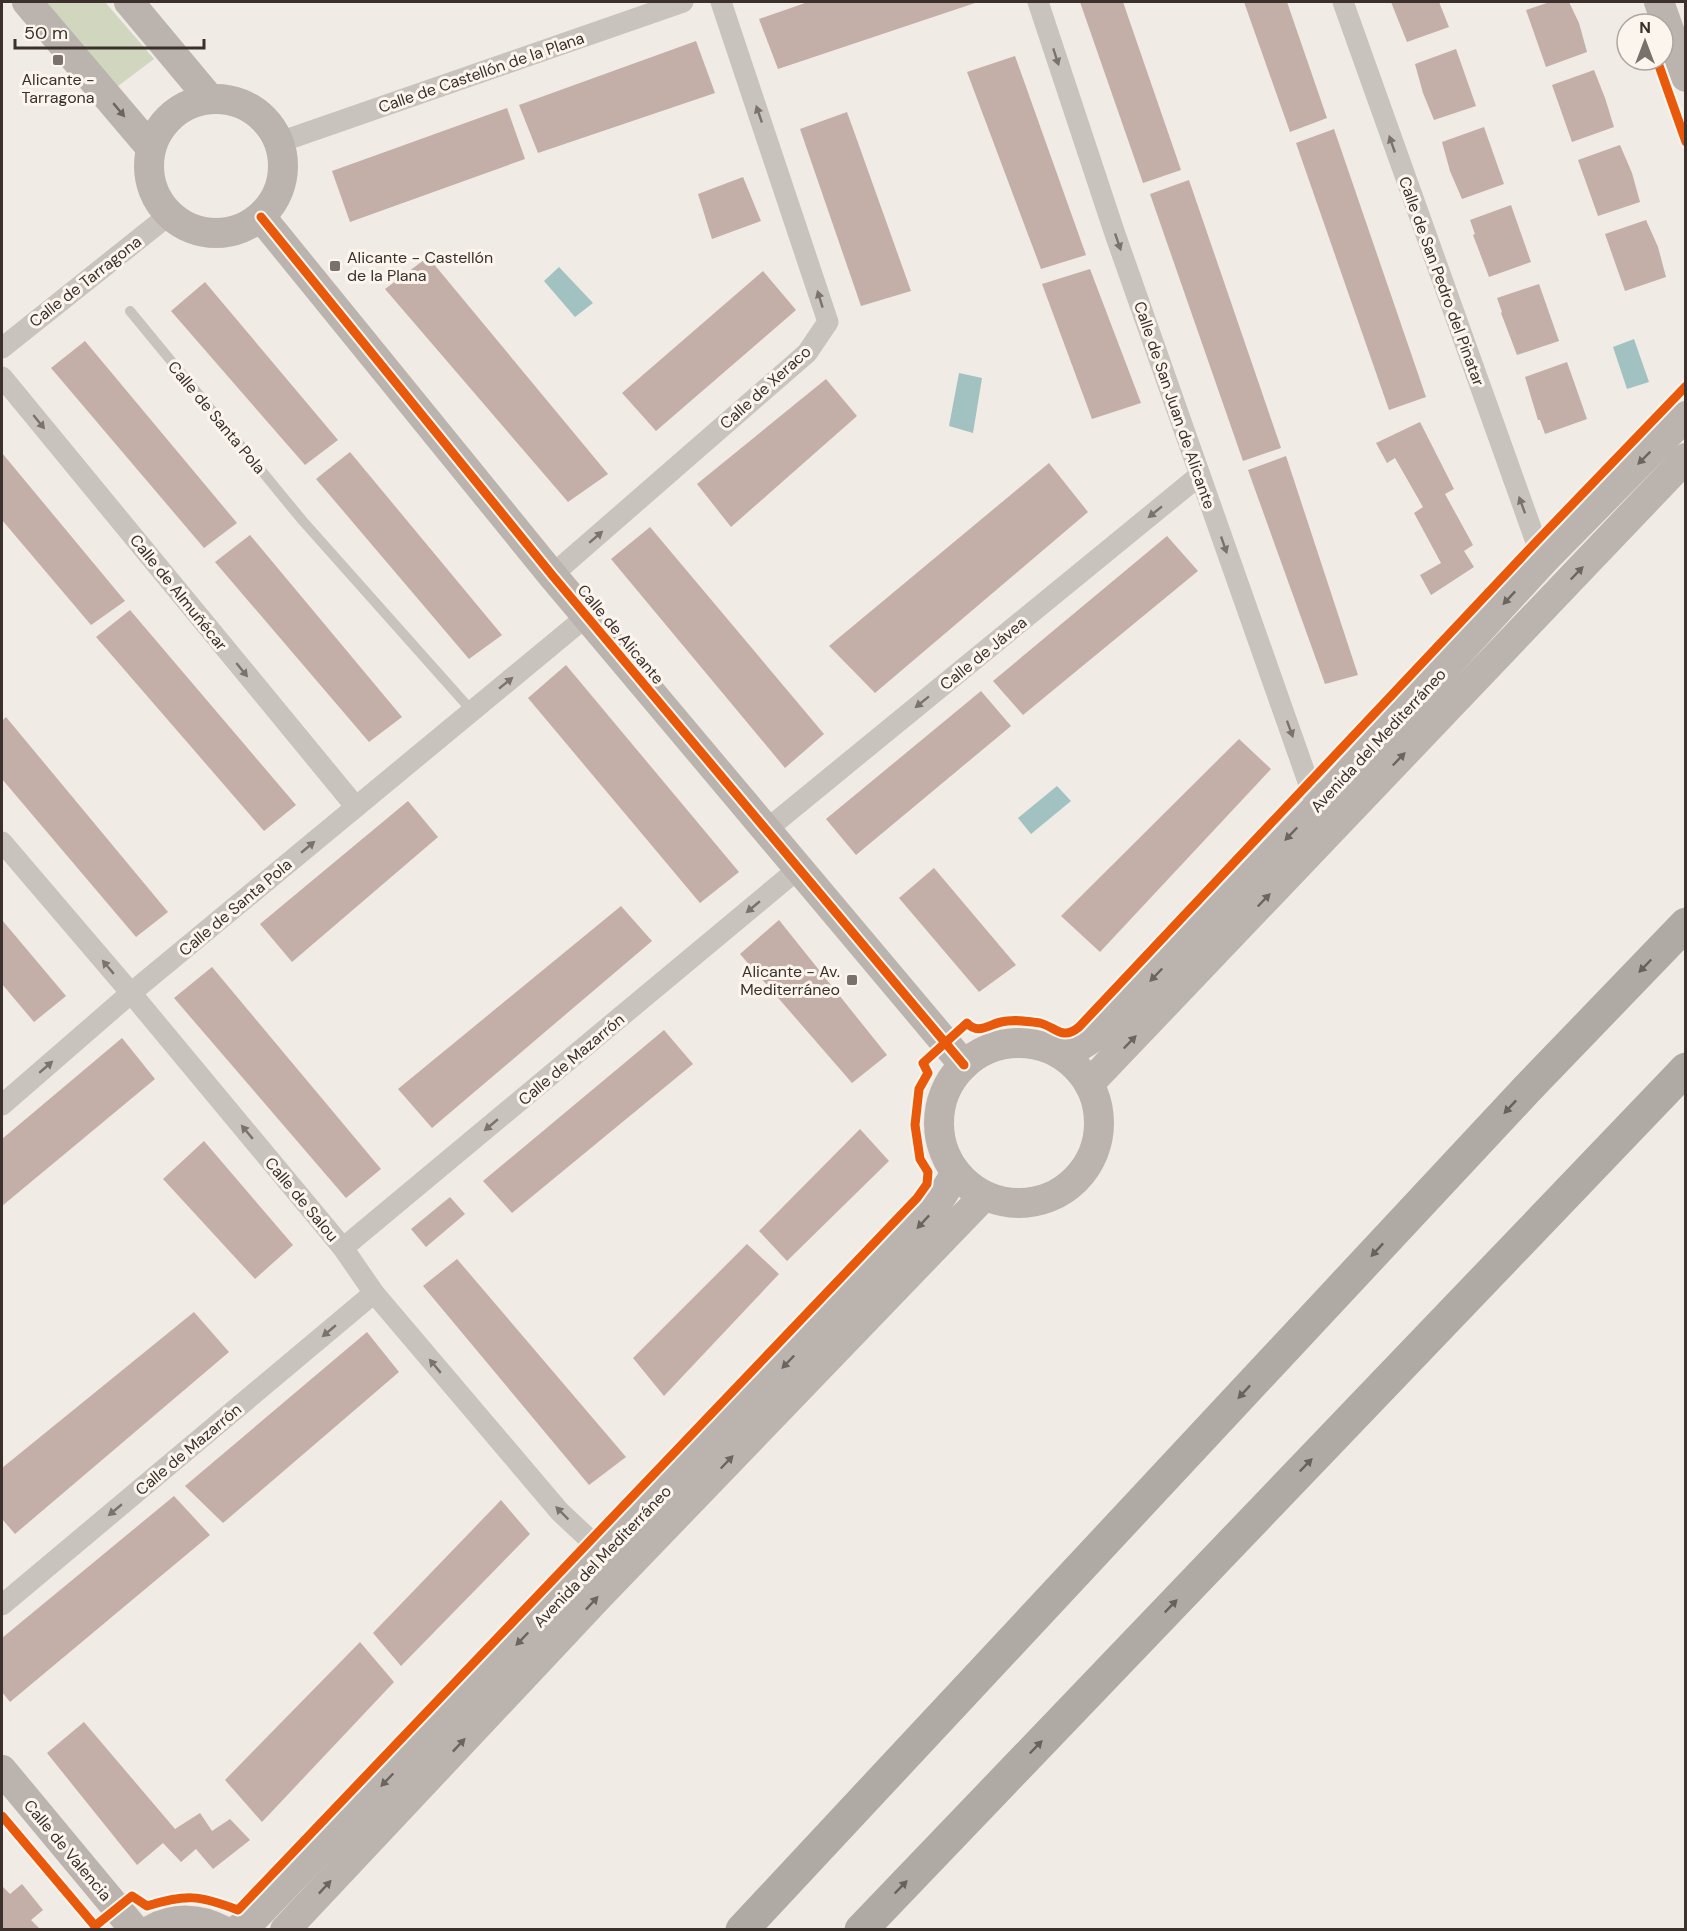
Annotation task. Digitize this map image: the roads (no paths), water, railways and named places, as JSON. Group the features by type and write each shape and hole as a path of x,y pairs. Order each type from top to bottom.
{"highway":[{"path":"742,1929 1527,1089 1686,924"},
{"path":"861,1929 1686,1069"}],"street":[{"path":"27,2 151,148"},
{"path":"129,2 210,99"},
{"name":"Calle de Castellón de la Plana","path":"280,142 682,2"},
{"name":"Calle de Xeraco","path":"552,575 807,353 828,322 721,2"},
{"name":"Calle de San Juan de Alicante","path":"1038,2 1115,234 1317,807"},
{"name":"Calle de San Pedro del Pinatar","path":"1343,2 1527,519 1545,559"},
{"path":"1659,2 1686,76"},
{"path":"210,99 227,99 244,104 259,114 271,126 280,142 284,162 282,182 274,202 261,217 244,228 225,233 204,233 186,227 169,215 158,201 151,184 148,166 151,148 159,130 172,114 190,104 210,99"},
{"name":"Calle de Tarragona","path":"2,348 169,215"},
{"name":"Calle de Alicante","path":"261,217 552,575 964,1065"},
{"name":"Calle de Almuñécar","path":"2,377 356,807"},
{"name":"Avenida del Mediterráneo","path":"1064,1056 1102,1032 1317,807 1545,559 1686,416"},
{"name":"Avenida del Mediterráneo","path":"1089,1084 1686,458"},
{"name":"Calle de Jávea","path":"766,830 1200,475"},
{"name":"Calle de Santa Pola","path":"2,1105 131,993 587,616"},
{"name":"Calle de Salou","path":"2,842 343,1248 374,1293 560,1512 605,1554"},
{"name":"Calle de Mazarrón","path":"343,1248 798,869"},
{"path":"1012,1043 1039,1046 1064,1056 1089,1084 1098,1108 1099,1133 1092,1157 1078,1178 1058,1194 1034,1203 1008,1203 984,1196 956,1173 942,1147 939,1117 946,1089 964,1065 986,1050 1012,1043"},
{"name":"Avenida del Mediterráneo","path":"237,1929 256,1916 930,1215 956,1173"},
{"name":"Avenida del Mediterráneo","path":"285,1929 598,1597 984,1196"},
{"name":"Calle de Mazarrón","path":"2,1605 374,1293"},
{"name":"Calle de Valencia","path":"2,1770 135,1929"},
{"path":"151,1929 161,1924 185,1920 209,1923 222,1929"}],"lane":[{"name":"Calle de Santa Pola","path":"130,311 302,520 471,711"}],"water":[{"path":"559,267 593,303 575,317 544,281"},
{"path":"1634,339 1649,382 1627,389 1613,347"},
{"path":"959,373 982,378 973,433 949,426"},
{"path":"1057,786 1071,801 1031,834 1018,818"}],"place":[{"name":"Alicante - Tarragona","path":"58,60"},
{"name":"Alicante - Castellón de la Plana","path":"335,266"},
{"name":"Alicante - Av. Mediterráneo","path":"852,980"}]}
